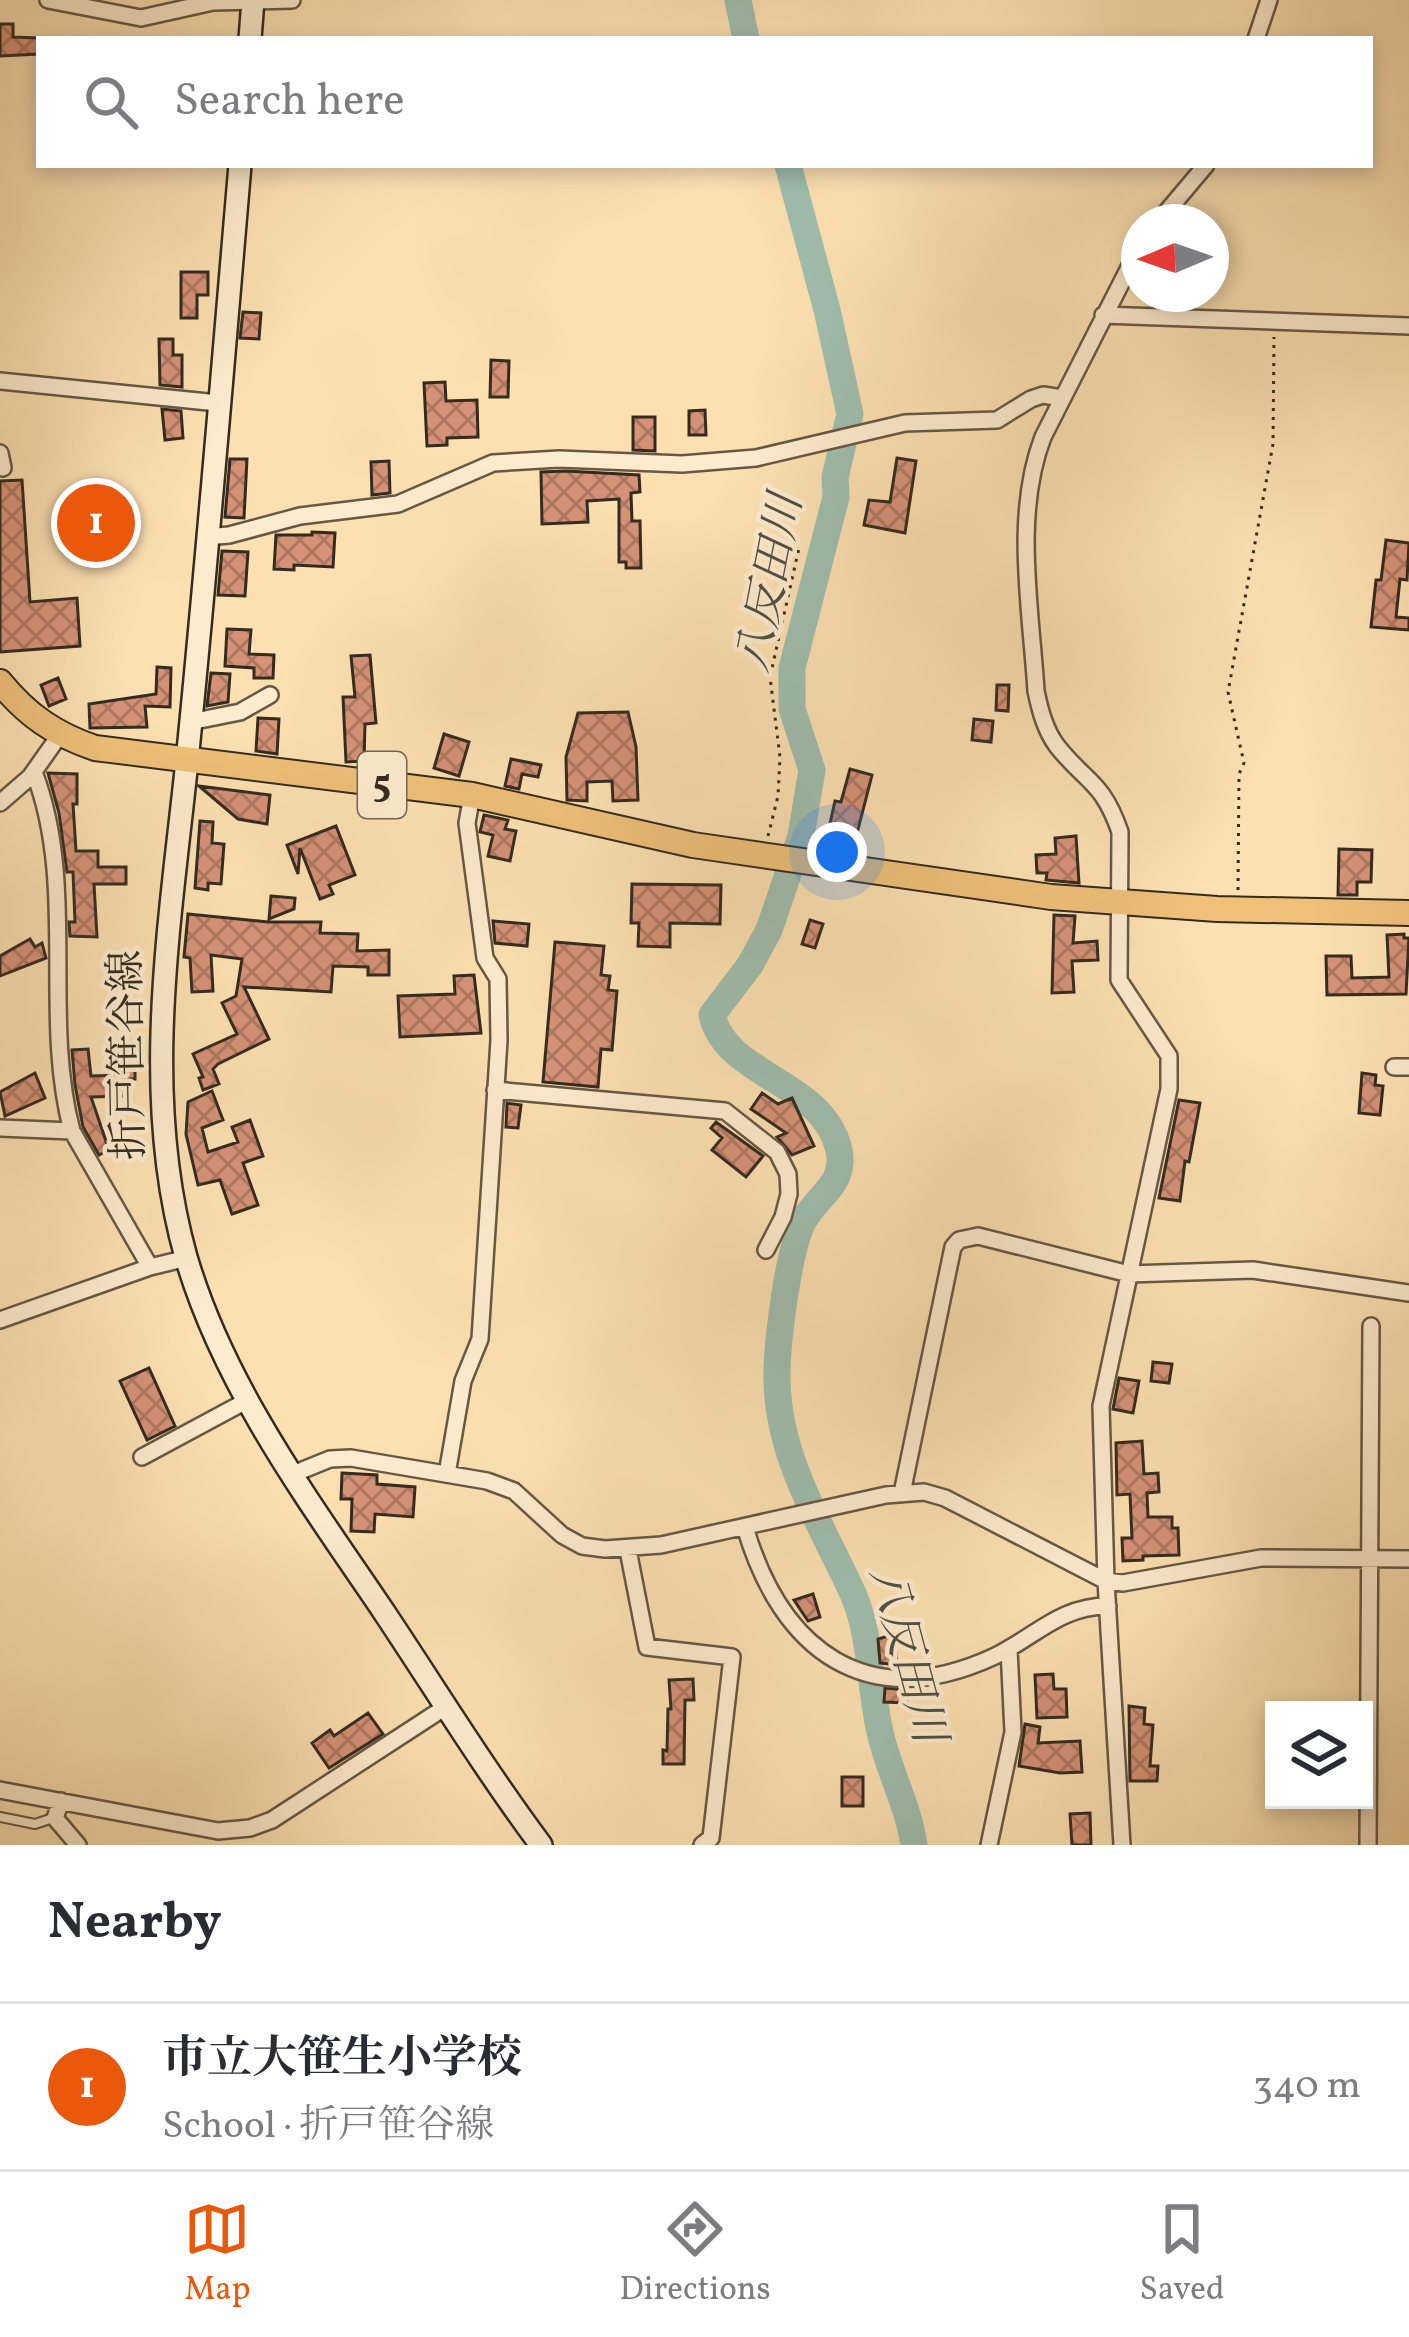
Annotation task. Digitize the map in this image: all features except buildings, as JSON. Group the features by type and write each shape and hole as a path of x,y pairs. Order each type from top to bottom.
{"main road":[{"path":"250,36 253,1"},
{"name":"折戸笹谷線","path":"240,168 187,761 168,922 163,1060 169,1172 187,1258 248,1400 541,1845"},
{"name":"5","path":"0,682 32,717 59,736 94,748 472,795 693,845 1120,904 1409,913"}],"street":[{"path":"48,0 141,18 191,5 292,0"},
{"path":"1257,36 1269,0"},
{"path":"1173,204 1203,168"},
{"path":"1121,282 1032,467 1028,559 1041,713 1058,747 1094,781 1112,809 1120,832 1120,980 1171,1064 1101,1406 1122,1845"},
{"path":"1103,315 1409,326"},
{"path":"0,381 218,404"},
{"path":"206,537 229,536 300,516 398,504 493,463 579,459 682,464 755,458 904,423 997,420 1031,399 1043,395 1062,398"},
{"path":"190,722 240,712 270,694"},
{"path":"0,802 34,772 59,736"},
{"path":"34,772 56,864 61,1072 72,1131 150,1267"},
{"path":"447,1474 464,1381 480,1339 495,1090 498,979 485,958 467,823 472,795"},
{"path":"495,1090 725,1111 777,1152 788,1174 783,1217 766,1250"},
{"path":"0,1128 72,1131"},
{"path":"902,1493 953,1247 959,1240 978,1236 1129,1274 1253,1270 1409,1293"},
{"path":"0,1321 187,1258"},
{"path":"1368,1845 1372,1326"},
{"path":"142,1457 248,1400"},
{"path":"293,1474 330,1459 351,1458 488,1480 514,1491 582,1546 628,1550 924,1492 945,1498 1106,1581 1123,1583 1261,1558 1409,1558"},
{"path":"745,1526 757,1568 792,1627 862,1673 885,1680 940,1676 1009,1649 1055,1617 1108,1606"},
{"path":"628,1550 646,1647 732,1658 711,1838 702,1845"},
{"path":"989,1845 1012,1732 1014,1684 1009,1649"},
{"path":"0,1790 58,1809 218,1831 250,1828 272,1820 447,1706"},
{"path":"58,1809 78,1845"}],"lane":[{"path":"0,1817 34,1824 58,1809"}],"path":[{"path":"1238,910 1239,774 1244,763 1228,692 1273,444 1274,321"},
{"path":"773,856 780,758 770,677 799,548"}],"waterway":[{"name":"八反田川","path":"738,0 745,36"},
{"name":"八反田川","path":"789,168 850,414 835,477 836,497 792,668 792,709 812,770 801,836 769,930 750,965 712,1015 721,1036 736,1053 815,1108 839,1150 835,1180 804,1220 793,1253 779,1346 780,1411 794,1466 860,1613 878,1722 914,1845"}],"place":[{"name":"市立大笹生小学校","path":"96,523"}]}
